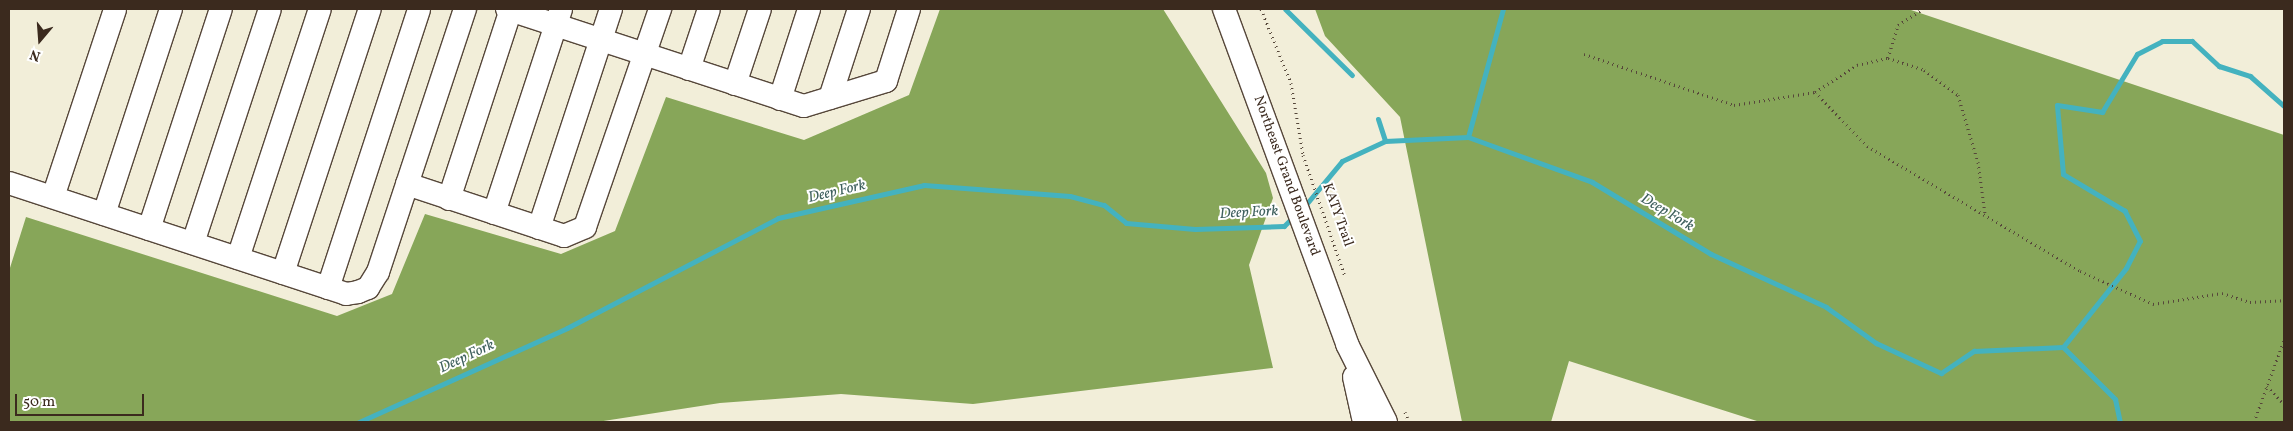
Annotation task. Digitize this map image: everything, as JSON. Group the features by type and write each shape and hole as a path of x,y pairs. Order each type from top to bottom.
{"street":[{"path":"53,197 114,9"},
{"path":"104,214 171,9"},
{"path":"148,229 220,9"},
{"path":"193,243 270,9"},
{"path":"238,258 320,9"},
{"path":"283,273 370,9"},
{"path":"328,288 419,9"},
{"path":"9,183 346,294 368,288 375,280 465,9"},
{"path":"449,199 510,9 558,17 600,40 804,106 886,81 908,9"},
{"path":"538,228 611,9"},
{"path":"407,184 564,236 576,233 591,218 660,9"},
{"path":"689,69 709,9"},
{"path":"735,84 760,9"},
{"path":"780,99 810,9"},
{"path":"830,98 859,9"},
{"name":"Northeast Grand Boulevard","path":"1224,9 1286,171 1347,344 1386,422"},
{"path":"494,213 558,17"},
{"name":"Northeast Grand Boulevard","path":"1347,344 1364,422"}],"path":[{"name":"KATY Trail","path":"1261,9 1296,98 1303,155 1343,266 1346,282"},
{"path":"1888,58 1898,25 1923,9"},
{"path":"1584,54 1734,105 1815,92 1857,65 1888,58 1924,70 1958,95 1978,162 1985,214"},
{"path":"1815,92 1867,146 2080,271 2153,304 2222,293 2250,302 2284,300"},
{"path":"2254,422 2284,340"},
{"path":"2267,386 2284,404"},
{"path":"1401,404 1409,422"}],"green space":[{"path":"940,9 1163,9 1266,173 1273,198 1249,265 1273,368 973,404 841,394 720,403 597,422 9,422 9,271 26,217 337,316 392,294 425,214 561,254 615,231 666,97 804,140 909,95"},
{"path":"1315,9 1908,9 2284,135 2284,422 1760,422 1569,361 1551,422 1462,422 1400,117 1325,36"}],"waterway":[{"path":"1285,9 1352,75"},
{"path":"1468,137 1503,9"},
{"path":"2063,347 2126,268 2140,241 2125,211 2063,174 2057,105 2102,112 2137,54 2162,41 2192,41 2219,66 2250,76 2284,106"},
{"path":"1378,119 1385,141"},
{"name":"Deep Fork","path":"1303,208 1342,161 1385,141 1468,137 1592,182 1711,254 1826,307 1876,343 1941,373 1974,351 2063,347"},
{"name":"Deep Fork","path":"359,422 567,328 778,218 924,185 1070,196 1104,205 1126,223 1195,229 1284,226 1293,217"},
{"name":"Deep Fork","path":"2063,347 2115,399 2120,422"}]}
